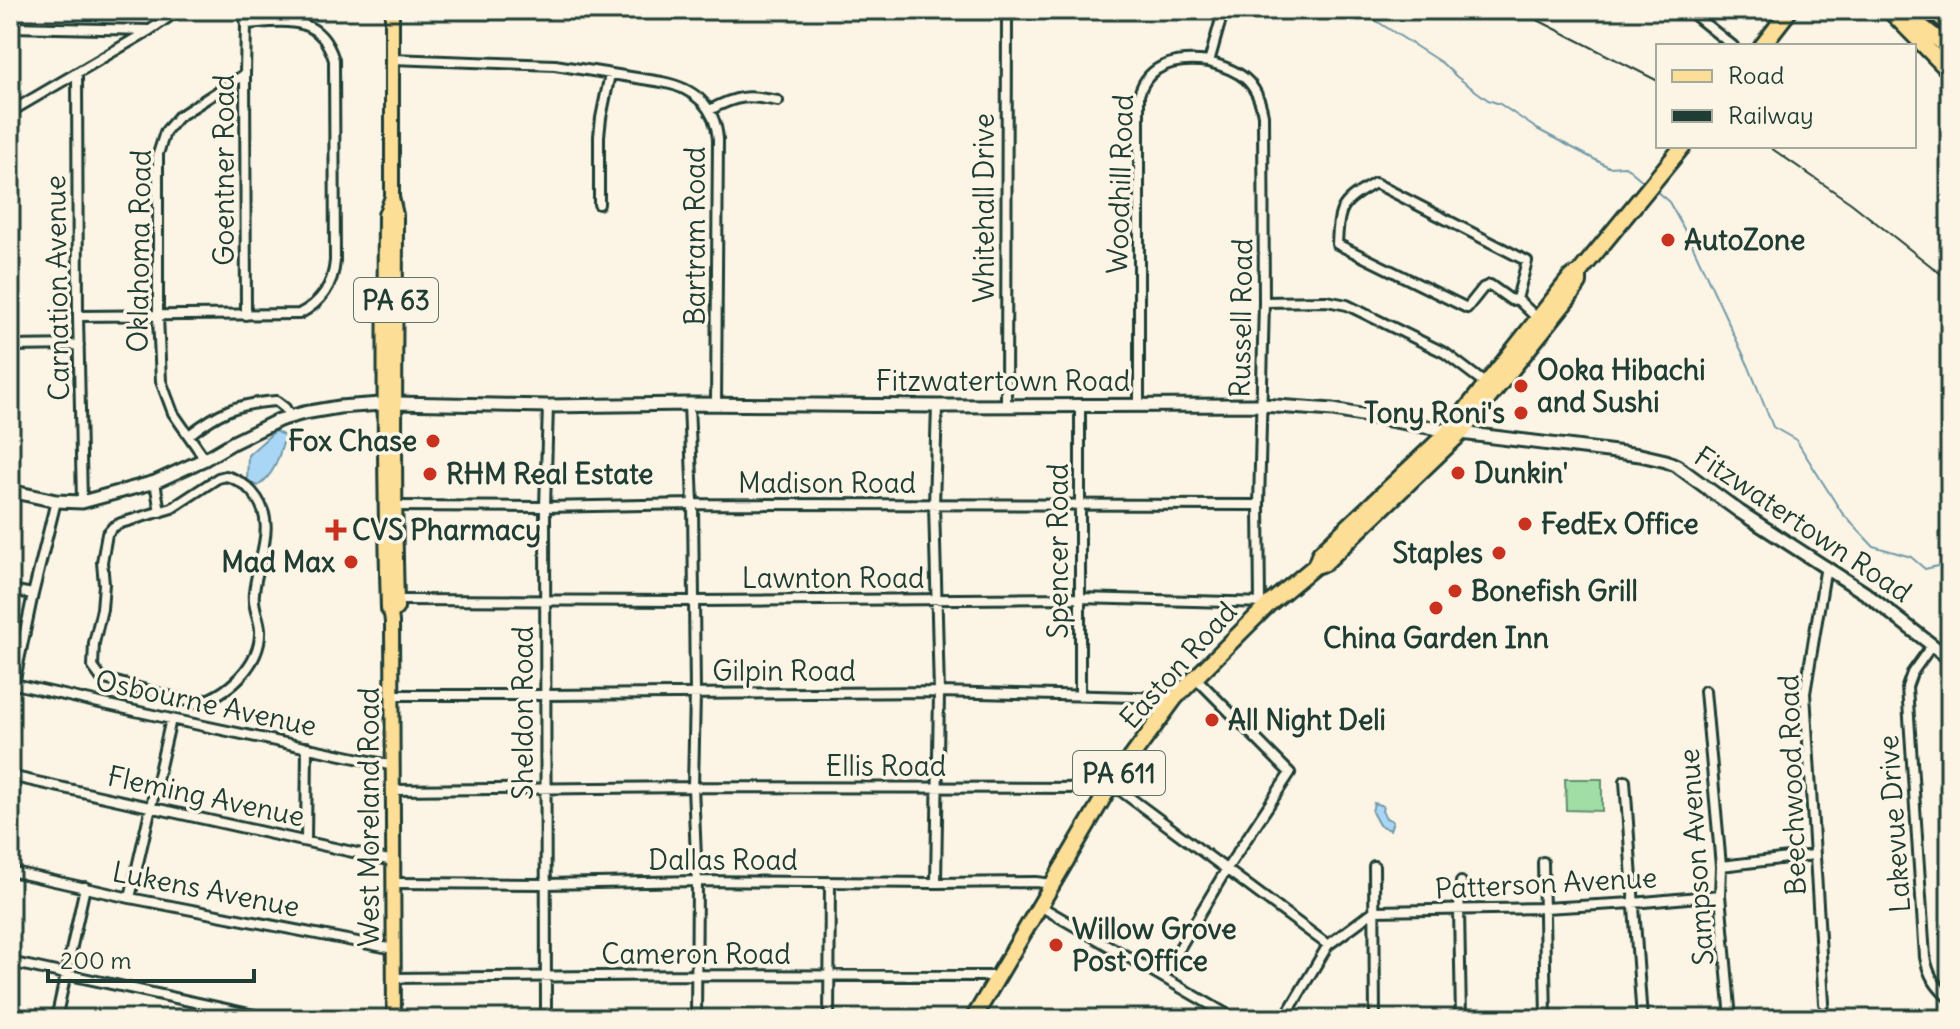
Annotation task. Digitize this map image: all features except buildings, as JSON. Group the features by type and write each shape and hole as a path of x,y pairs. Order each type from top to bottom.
{"highway":[{"path":"1764,44 1790,10"},
{"path":"1889,10 1950,72"},
{"path":"1901,10 1950,49"},
{"path":"1932,10 1950,25"},
{"name":"Easton Road","path":"1455,432 1486,384 1570,278 1579,273 1681,148"},
{"name":"Easton Road","path":"973,1019 1109,788 1175,698 1265,603 1315,566 1320,553 1455,432 1568,299 1579,283 1579,273"}],"main road":[{"name":"West Moreland Road","path":"391,614 397,608 397,600 385,215 392,197 392,10"},
{"name":"West Moreland Road","path":"390,403 385,542 388,609 391,614 394,766 394,1019"}],"street":[{"path":"10,112 179,10"},
{"name":"Goentner Road","path":"243,10 246,24 246,315"},
{"name":"Whitehall Drive","path":"1006,406 1007,10"},
{"path":"1688,10 1730,44"},
{"path":"1209,62 1221,19"},
{"path":"78,316 299,314 328,289 335,261 334,60 331,50 322,35 307,25 289,21 246,24"},
{"path":"10,27 150,30"},
{"name":"Bartram Road","path":"392,59 536,64 610,74 677,85 710,110 715,118 718,139 716,404"},
{"name":"Woodhill Road","path":"1139,405 1139,95 1146,80 1166,64 1193,60 1209,62"},
{"name":"Russell Road","path":"1209,62 1244,77 1257,92 1263,115 1264,302 1259,505 1265,603"},
{"name":"Carnation Avenue","path":"77,73 82,502"},
{"name":"Oklahoma Road","path":"205,459 173,413 161,381 158,317 159,146 165,132 178,117 245,74"},
{"path":"599,204 598,150 610,74"},
{"path":"710,110 740,97 778,101"},
{"path":"1375,183 1527,261 1517,299 1511,300 1490,285 1483,288 1467,308 1337,244 1339,215 1352,197 1375,183"},
{"path":"1517,299 1538,319"},
{"path":"1264,302 1327,301 1347,305 1445,353 1486,384"},
{"path":"10,346 79,345"},
{"path":"189,435 216,416 243,405 276,401 290,417"},
{"name":"Fitzwatertown Road","path":"10,491 56,501 82,502 155,482 259,429 290,417 339,407 390,403 548,406 1262,405 1333,410 1455,432 1640,455 1666,461 1826,566 1897,616 1950,659"},
{"path":"689,404 693,504 696,1019"},
{"name":"Sheldon Road","path":"546,1019 545,507 548,406"},
{"path":"936,883 939,692 934,505 937,406"},
{"name":"Spencer Road","path":"1080,406 1080,695"},
{"path":"226,476 249,488 258,499 266,519 264,548 253,597 260,628 256,650 230,687 206,701 195,703 101,678 93,667 94,643 102,609 102,562 107,534 121,523 160,512 226,476"},
{"path":"155,482 160,512"},
{"path":"12,684 56,501"},
{"name":"Madison Road","path":"395,506 1259,505"},
{"name":"Beechwood Road","path":"1824,1003 1805,693 1826,566"},
{"path":"10,590 33,594"},
{"name":"Lawnton Road","path":"397,600 1079,598 1265,603"},
{"name":"Lakevue Drive","path":"1932,645 1912,673 1907,687 1925,957 1934,983 1950,999"},
{"path":"1163,976 1226,870 1290,773 1195,677"},
{"name":"Osbourne Avenue","path":"12,684 394,766"},
{"name":"Sampson Avenue","path":"1705,691 1731,1019"},
{"name":"Gilpin Road","path":"392,695 939,692 1175,698"},
{"path":"130,898 171,719"},
{"path":"306,841 307,747"},
{"name":"Fleming Avenue","path":"10,776 393,861"},
{"path":"1625,781 1642,1019"},
{"path":"1109,788 1121,791 1328,945"},
{"name":"Ellis Road","path":"393,790 1109,788"},
{"path":"1721,866 1814,855"},
{"path":"1543,862 1546,1019"},
{"path":"1374,866 1375,1019"},
{"name":"Lukens Avenue","path":"10,871 130,898 394,949"},
{"name":"Dallas Road","path":"393,883 697,881 1052,884"},
{"path":"1461,882 1461,1019"},
{"path":"829,1019 830,883"},
{"path":"56,1019 85,887"},
{"name":"Patterson Avenue","path":"1374,911 1544,908 1720,895"},
{"path":"1040,906 1235,1019"},
{"path":"1284,1019 1328,945 1374,911"},
{"path":"10,962 272,1019"},
{"name":"Cameron Road","path":"394,978 999,976"}],"green space":[{"path":"1565,779 1602,779 1602,811 1566,810"}],"water":[{"path":"275,431 285,436 273,470 258,486 247,482 248,455"},
{"path":"1374,803 1383,806 1386,818 1393,821 1390,830 1379,825 1372,812"}],"waterway":[{"path":"1365,10 1378,22 1442,63 1488,100 1609,167 1625,166 1644,182"},
{"path":"1656,191 1669,202 1689,238 1749,367 1773,427 1796,440 1842,513 1873,546 1911,557 1925,569 1950,563"}],"railway":[{"path":"1518,10 1656,80"},
{"path":"1771,148 1851,203 1950,281"}],"place":[{"name":"AutoZone","path":"1668,240"},
{"name":"Ooka Hibachi and Sushi","path":"1521,386"},
{"name":"Tony Roni's","path":"1521,413"},
{"name":"Fox Chase","path":"433,441"},
{"name":"Dunkin'","path":"1458,473"},
{"name":"RHM Real Estate","path":"430,474"},
{"name":"FedEx Office","path":"1525,524"},
{"name":"CVS Pharmacy","path":"336,530"},
{"name":"Staples","path":"1499,553"},
{"name":"Mad Max","path":"351,562"},
{"name":"Bonefish Grill","path":"1455,591"},
{"name":"China Garden Inn","path":"1436,608"},
{"name":"All Night Deli","path":"1212,720"},
{"name":"Willow Grove Post Office","path":"1056,945"}]}
